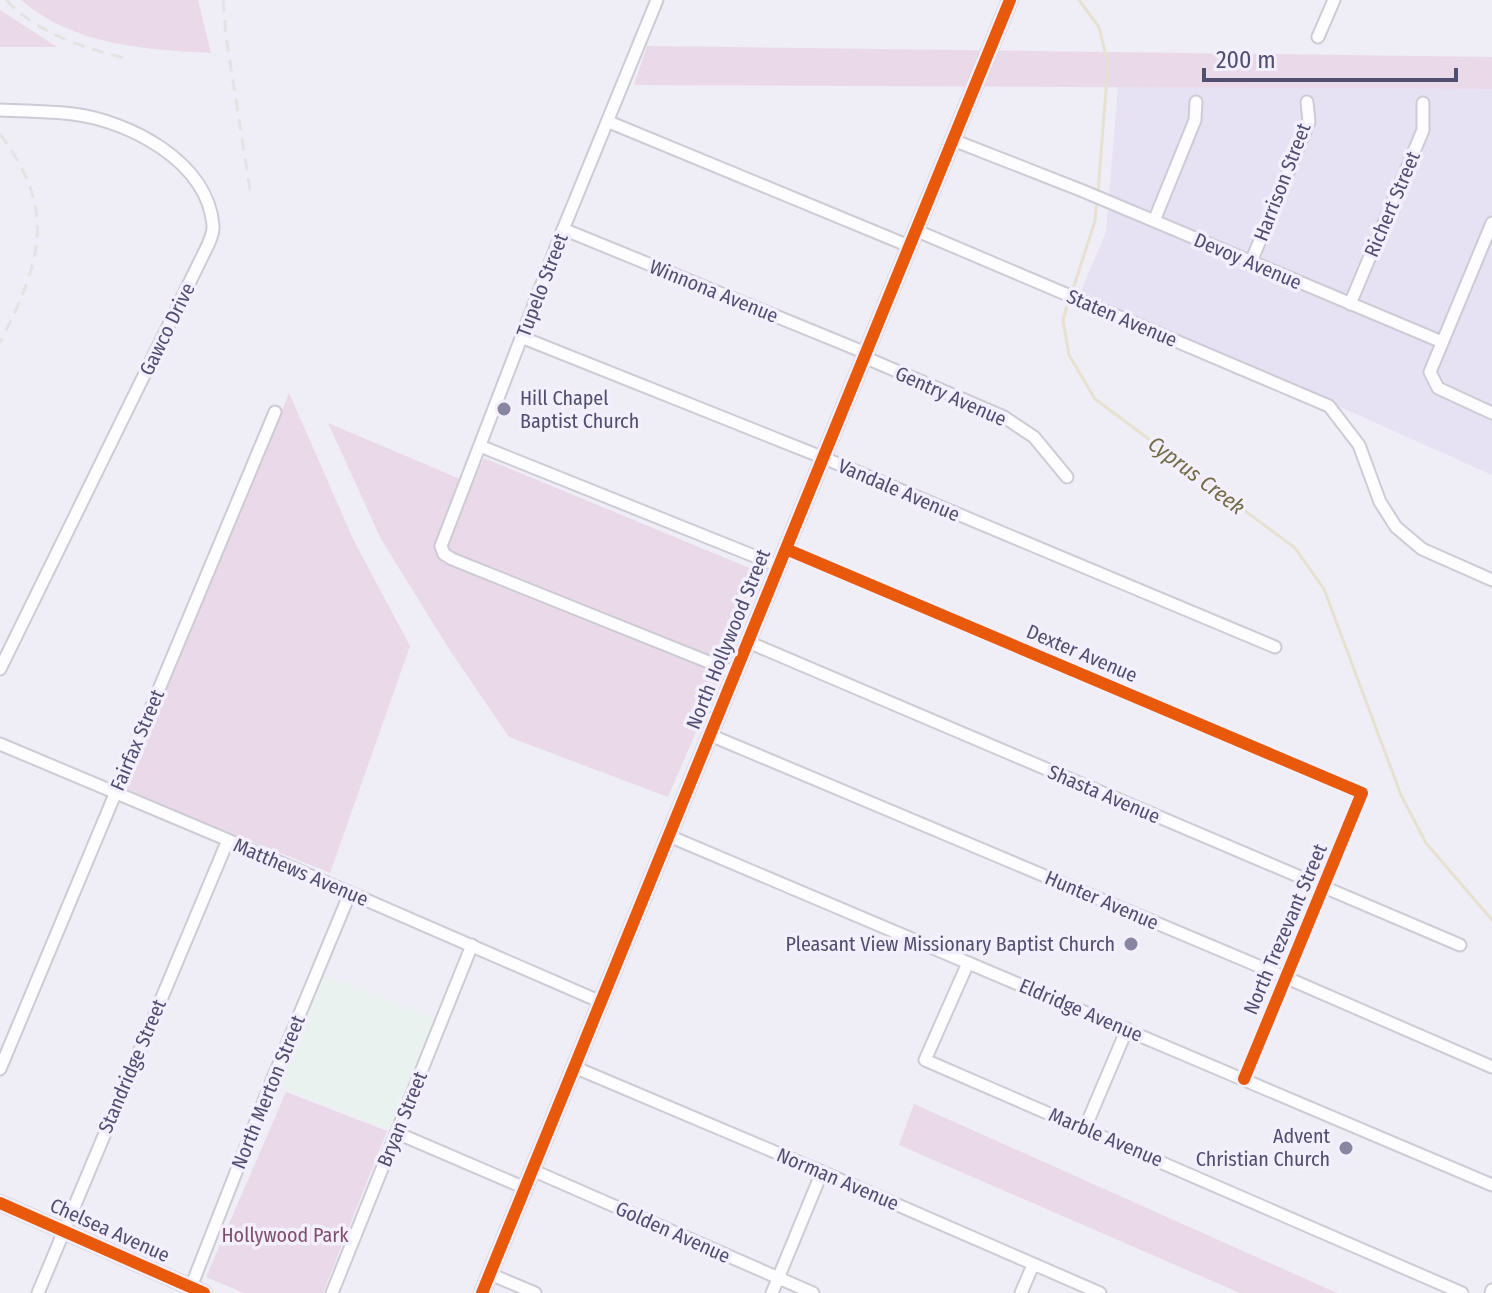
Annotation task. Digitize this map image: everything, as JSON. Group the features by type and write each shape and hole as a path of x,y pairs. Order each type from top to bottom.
{"main road":[{"name":"North Hollywood Street","path":"482,1293 1010,0"},
{"name":"Chelsea Avenue","path":"0,1203 195,1291"}],"street":[{"name":"Tupelo Street","path":"657,0 563,229 442,541 444,554 461,563 736,673"},
{"path":"1318,37 1334,0"},
{"path":"1154,221 1195,120 1196,102"},
{"name":"Harrison Street","path":"1251,262 1309,122 1307,102"},
{"name":"Richert Street","path":"1350,304 1423,130 1423,103"},
{"name":"Gawco Drive","path":"0,110 74,114 116,125 154,143 183,167 197,184 209,205 214,228 0,669"},
{"path":"609,122 909,246"},
{"name":"Devoy Avenue","path":"953,140 1083,191 1442,342"},
{"path":"1492,223 1430,372 1438,388 1492,413"},
{"name":"Winnona Avenue","path":"563,229 865,355"},
{"name":"Staten Avenue","path":"915,230 1329,406 1359,445 1380,502 1396,527 1422,549 1492,580"},
{"name":"Vandale Avenue","path":"521,337 824,458 1275,647"},
{"name":"Gentry Avenue","path":"865,355 1004,417 1034,437 1067,477"},
{"name":"Fairfax Street","path":"0,1069 275,412"},
{"path":"480,446 779,566"},
{"name":"Dexter Avenue","path":"786,549 1362,793"},
{"name":"Shasta Avenue","path":"748,642 1460,945"},
{"name":"Hunter Avenue","path":"710,735 1492,1067"},
{"name":"Matthews Avenue","path":"0,744 601,1002"},
{"name":"North Trezevant Street","path":"1244,1079 1362,793"},
{"name":"Eldridge Avenue","path":"669,836 1492,1185"},
{"name":"Standridge Street","path":"38,1293 228,840"},
{"name":"North Merton Street","path":"195,1291 271,1083 350,893"},
{"name":"Bryan Street","path":"332,1293 472,945"},
{"name":"Marble Avenue","path":"968,963 925,1060 1462,1293"},
{"path":"1085,1128 1127,1029"},
{"name":"Norman Avenue","path":"574,1067 1100,1293"},
{"path":"397,1133 525,1188"},
{"name":"Golden Avenue","path":"532,1170 813,1293"},
{"path":"772,1293 822,1172"},
{"path":"1021,1293 1033,1265"},
{"path":"490,1274 535,1293"}],"shaded area":[{"path":"1118,87 1492,89 1492,475 1081,291 1106,232"},
{"path":"317,972 442,1021 397,1133 271,1083"}],"green space":[{"path":"21,0 198,0 211,53 135,47 87,36 42,15"},
{"path":"0,10 57,47 0,47"},
{"path":"647,46 1492,57 1492,89 634,85"},
{"path":"289,393 354,541 410,646 330,873 125,790"},
{"path":"328,423 472,484 484,458 764,574 668,797 509,737 449,649 381,539"},
{"name":"Hollywood Park","path":"286,1092 387,1131 323,1293 244,1293 206,1277"},
{"path":"914,1104 1337,1293 1240,1293 899,1145"}],"waterway":[{"name":"Cyprus Creek","path":"1079,0 1099,27 1108,64 1098,192"},
{"name":"Cyprus Creek","path":"1072,292 1095,221 1097,199"},
{"name":"Cyprus Creek","path":"1069,299 1063,320 1069,355 1095,399 1295,548 1324,589 1401,795 1426,843 1492,920"}],"railway":[{"path":"6,0 47,31 128,59"},
{"path":"223,0 251,196"},
{"path":"0,134 19,162 31,189 37,238 25,287 0,343"}],"cycle path":[{"path":"482,1293 1010,0"},
{"path":"786,549 1362,793 1244,1079"},
{"path":"0,1203 204,1293"}],"place":[{"name":"Hill Chapel Baptist Church","path":"504,409"},
{"name":"Pleasant View Missionary Baptist Church","path":"1131,944"},
{"name":"Advent Christian Church","path":"1346,1148"}]}
